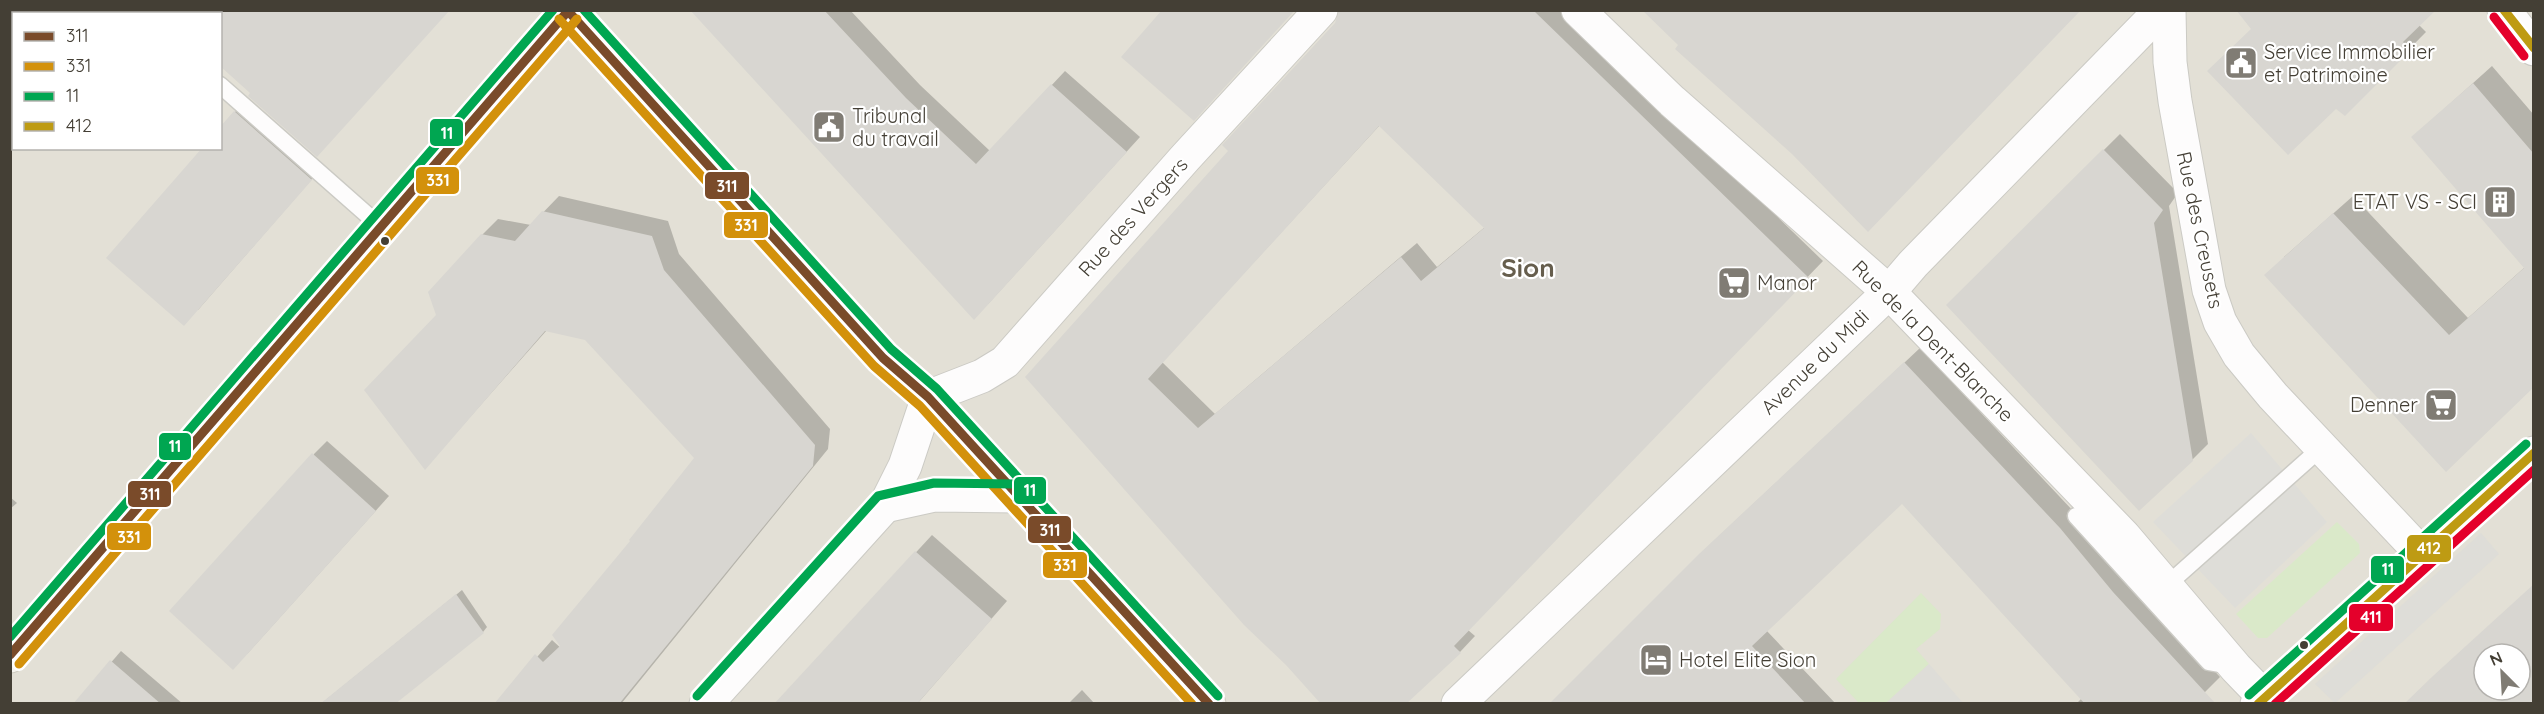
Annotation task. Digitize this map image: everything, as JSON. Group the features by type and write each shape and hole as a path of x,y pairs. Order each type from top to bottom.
{"street":[{"name":"Rue des Vergers","path":"928,397 982,376 1005,362 1193,149 1321,10"},
{"name":"Rue de la Dent-Blanche","path":"1578,10 1672,101 1889,292 2122,534 2263,701"},
{"path":"2504,10 2534,49"},
{"path":"10,656 568,11 883,358 928,397 1209,704"},
{"name":"Avenue du Midi","path":"1458,704 1889,292 1921,255 2163,11"},
{"name":"Rue des Creusets","path":"2163,11 2175,101 2208,290 2220,322 2239,355 2321,448 2421,553"},
{"path":"706,704 885,506 905,466 928,397"},
{"path":"2263,701 2421,553 2534,453"},
{"path":"885,506 934,495 1017,496"}],"lane":[{"path":"222,87 381,227"},
{"path":"2167,585 2321,448"},
{"path":"2076,516 2209,662 2236,668"}],"shaded area":[{"path":"11,11 2533,11 2533,703 11,703"},
{"path":"2251,433 2327,522 2235,608 2153,522"},
{"path":"2481,533 2499,554 2335,703 2315,684"},
{"path":"1929,664 1963,703 1886,703"}],"green space":[{"path":"2337,522 2359,544 2360,553 2267,638 2258,638 2236,614"},
{"path":"1921,593 1941,614 1940,629 1916,649 1929,664 1886,703 1859,703 1836,679"}],"building":[{"path":"220,10 450,10 317,157 248,96 250,93 222,68 222,12"},
{"path":"690,10 824,10 906,98 976,164 1051,84 1127,152 974,320"},
{"path":"1162,10 1295,10 1194,121 1121,57"},
{"path":"1339,10 1533,10 1809,278 1454,646 1461,653 1406,704 1321,704 1286,665 1244,625 1025,377 1228,151 1222,145 1335,23","holes":["1379,126 1484,228 1421,281 1401,257 1198,428 1148,379"]},
{"path":"1642,10 2081,10 1868,232 1792,154 1675,49 1678,45"},
{"path":"2236,10 2436,10 2403,42 2411,50 2345,116 2336,109 2288,155 2207,71 2251,29"},
{"path":"2473,83 2534,154 2534,387 2446,472 2264,275 2333,213 2449,335 2524,268 2411,137"},
{"path":"234,111 312,180 184,326 106,258 200,150 222,150 222,125"},
{"path":"2103,149 2163,210 2154,223 2193,461 2139,511 1946,305"},
{"path":"542,211 652,236 664,270 815,445 813,466 619,704 494,704 535,654 543,662 560,646 552,635 630,541 694,458 585,340 545,331 425,470 364,390 436,315 428,292 481,234 515,241"},
{"path":"1904,362 2060,528 2113,592 2216,704 2085,704 1902,504 1752,646 1806,704 1549,704 1699,554"},
{"path":"312,453 376,511 233,670 169,611"},
{"path":"915,551 992,619 917,704 774,704"},
{"path":"2534,584 2534,704 2404,704 2433,676"},
{"path":"456,594 484,633 395,704 320,704"},
{"path":"110,660 161,704 73,704"}],"transit line":[{"name":"11","path":"10,637 553,10"},
{"name":"11","path":"584,10 891,349 937,389 1218,696"},
{"name":"412","path":"2504,10 2534,48"},
{"name":"311","path":"568,11 883,358 928,397 1209,704"},
{"name":"311","path":"10,655 568,11"},
{"name":"411","path":"2494,17 2524,56"},
{"name":"331","path":"559,19 874,366 920,406 1192,704"},
{"name":"331","path":"19,664 577,19"},
{"name":"11","path":"2249,695 2526,444"},
{"name":"412","path":"2258,704 2534,453"},
{"name":"411","path":"2275,704 2534,470"},
{"name":"11","path":"697,696 878,496 934,483 1017,484"}],"place":[{"name":"Service Immobilier et Patrimoine","path":"2241,63"},
{"name":"Tribunal du travail","path":"829,127"},
{"name":"ETAT VS - SCI","path":"2500,202"},
{"name":"Manor","path":"1734,283"},
{"name":"Denner","path":"2441,405"},
{"name":"Hotel Elite Sion","path":"1656,660"}],"district":[{"name":"Sion","path":"1528,268"}]}
